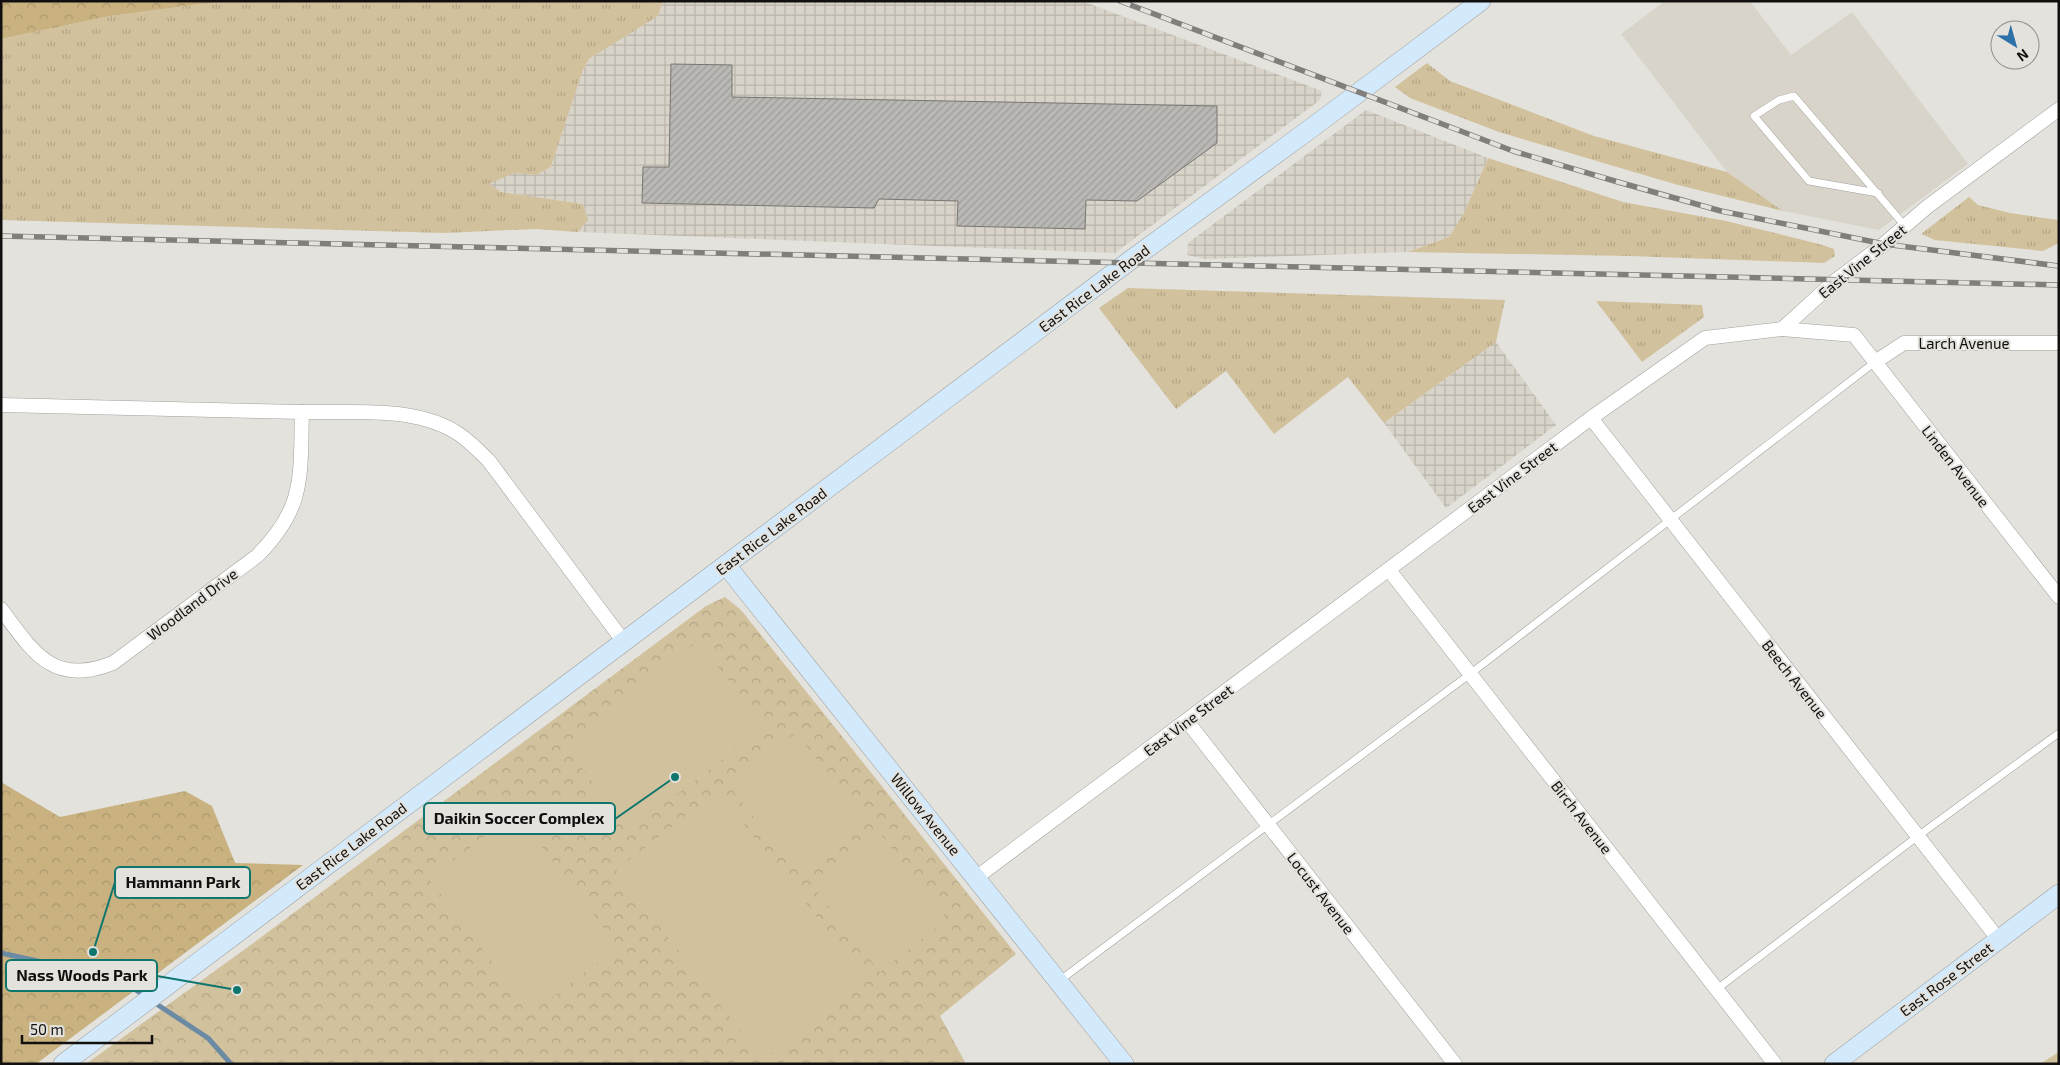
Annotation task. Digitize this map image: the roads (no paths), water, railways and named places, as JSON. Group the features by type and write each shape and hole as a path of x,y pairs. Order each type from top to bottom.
{"street":[{"name":"East Rice Lake Road","path":"63,1064 1128,262 1481,1"},
{"name":"East Vine Street","path":"977,878 1591,418 1705,338 1782,329 1835,281 1927,207 2059,109"},
{"name":"Linden Avenue","path":"1782,329 1854,335 2059,597"},
{"name":"Larch Avenue","path":"1875,362 1904,343 2059,343"},
{"path":"1,405 417,416 437,422 472,443 489,462 624,642"},
{"name":"Woodland Drive","path":"1,609 36,654 49,663 64,669 82,672 98,669 113,663 257,556 274,538 286,522 294,503 300,478 302,412"},
{"name":"Beech Avenue","path":"1591,418 1998,940"},
{"name":"Willow Avenue","path":"726,565 1124,1064"},
{"name":"Birch Avenue","path":"1389,570 1775,1064"},
{"name":"Locust Avenue","path":"1187,721 1454,1064"},
{"name":"East Rose Street","path":"1834,1064 2059,894"}],"lane":[{"path":"1878,193 1809,181 1754,116 1780,100 1794,96 1878,193 1905,226"},
{"path":"1059,982 1470,674 1875,362"},
{"path":"1717,989 1918,836 2059,733"}],"waterway":[{"path":"1,953 119,979 145,996"},
{"path":"152,1001 208,1038 231,1064"}],"railway":[{"path":"1120,1 1513,151 1618,182 1721,211 1884,244 2059,266"},
{"path":"1,236 2059,285"}],"place":[{"name":"Daikin Soccer Complex","path":"675,777"},
{"name":"Hammann Park","path":"93,952"},
{"name":"Nass Woods Park","path":"237,990"}]}
